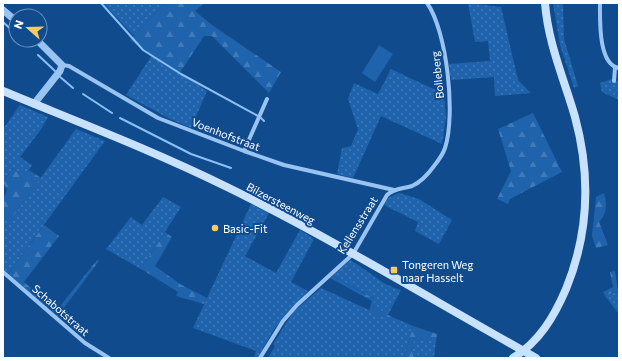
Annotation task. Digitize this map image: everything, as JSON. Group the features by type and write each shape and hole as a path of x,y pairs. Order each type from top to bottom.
{"main road":[{"path":"513,358 524,351 537,339 562,298 578,254 586,210 585,165 581,140 553,50 545,3"},
{"name":"Bilzersteenweg","path":"3,91 227,187 353,254 536,358"}],"street":[{"name":"Bolleberg","path":"394,190 414,185 419,181 434,166 445,149 450,115 444,48 439,26 427,3"},
{"path":"600,3 600,33 608,60 617,68 614,81"},
{"path":"34,104 60,71 62,65 58,59 46,48"},
{"name":"Voenhofstraat","path":"62,65 69,66 158,118 244,151 284,165 394,190"},
{"path":"244,151 267,99"},
{"name":"Kellensstraat","path":"260,358 284,321 297,305 353,254 387,195 394,190"},
{"name":"Schabotstraat","path":"3,272 85,343 108,358"}],"green space":[{"path":"103,3 165,3 134,36"},
{"path":"165,3 204,3 195,11 212,25 281,72 269,93 212,36 204,36 179,74 130,40"},
{"path":"468,3 501,7 518,80 531,93 495,96 494,77 451,80 449,64 490,61 488,41 475,42"},
{"path":"553,3 563,3 564,39 578,86 574,88 560,45"},
{"path":"379,45 393,54 375,82 362,73"},
{"path":"152,55 207,91 191,128 168,118 126,95"},
{"path":"391,69 444,94 446,117 442,144 381,116 353,178 337,174 342,148 351,146 358,129 348,99 354,83 378,94"},
{"path":"612,79 612,82 619,81 619,100 602,92 600,83"},
{"path":"20,105 48,117 42,128 20,157 32,165 27,173 18,172 13,168 3,182 3,129"},
{"path":"533,113 562,172 510,199 508,204 497,199 511,171 498,129"},
{"path":"76,129 105,141 8,274 3,269 3,214 11,219"},
{"path":"13,168 18,172 21,168 27,172 29,170 41,178 11,219 3,214 3,200 7,190 3,182"},
{"path":"399,193 419,199 452,220 439,244 415,231 418,222 384,205 388,198"},
{"path":"604,193 606,209 604,216 599,222 608,245 596,248 592,236 596,197"},
{"path":"163,197 181,207 141,269 106,249 131,217 142,225"},
{"path":"251,204 269,213 245,256 276,273 300,230 314,239 291,282 308,291 274,329 258,358 254,358 256,351 193,328"},
{"path":"44,225 59,236 24,282 57,310 97,260 99,261 57,317 8,274"},
{"path":"165,232 172,237 155,266 180,284 207,298 204,304 176,296 178,292 141,269"},
{"path":"350,260 380,281 401,290 388,315 372,306 374,298 332,276"},
{"path":"615,271 618,291 605,296 603,292 613,287 610,272"},
{"path":"332,276 375,299 372,306 392,317 391,321 369,311 372,301 330,278"},
{"path":"321,288 391,320 392,317 413,326 404,358 268,358 275,346 273,344 294,311"},
{"path":"619,291 619,314 605,296"},
{"path":"413,326 437,334 436,342 415,338 411,348 414,358 404,358"},
{"path":"415,338 436,340 434,358 414,358 411,348"}],"waterway":[{"path":"101,3 143,50 181,74 258,116"},
{"path":"3,22 8,27"},
{"path":"38,55 55,71"},
{"path":"59,76 73,88"},
{"path":"83,94 112,113"},
{"path":"120,118 191,154 231,168"},
{"path":"261,118 264,121"}],"place":[{"name":"Basic-Fit","path":"215,228"},
{"name":"Tongeren Weg naar Hasselt","path":"394,270"}]}
